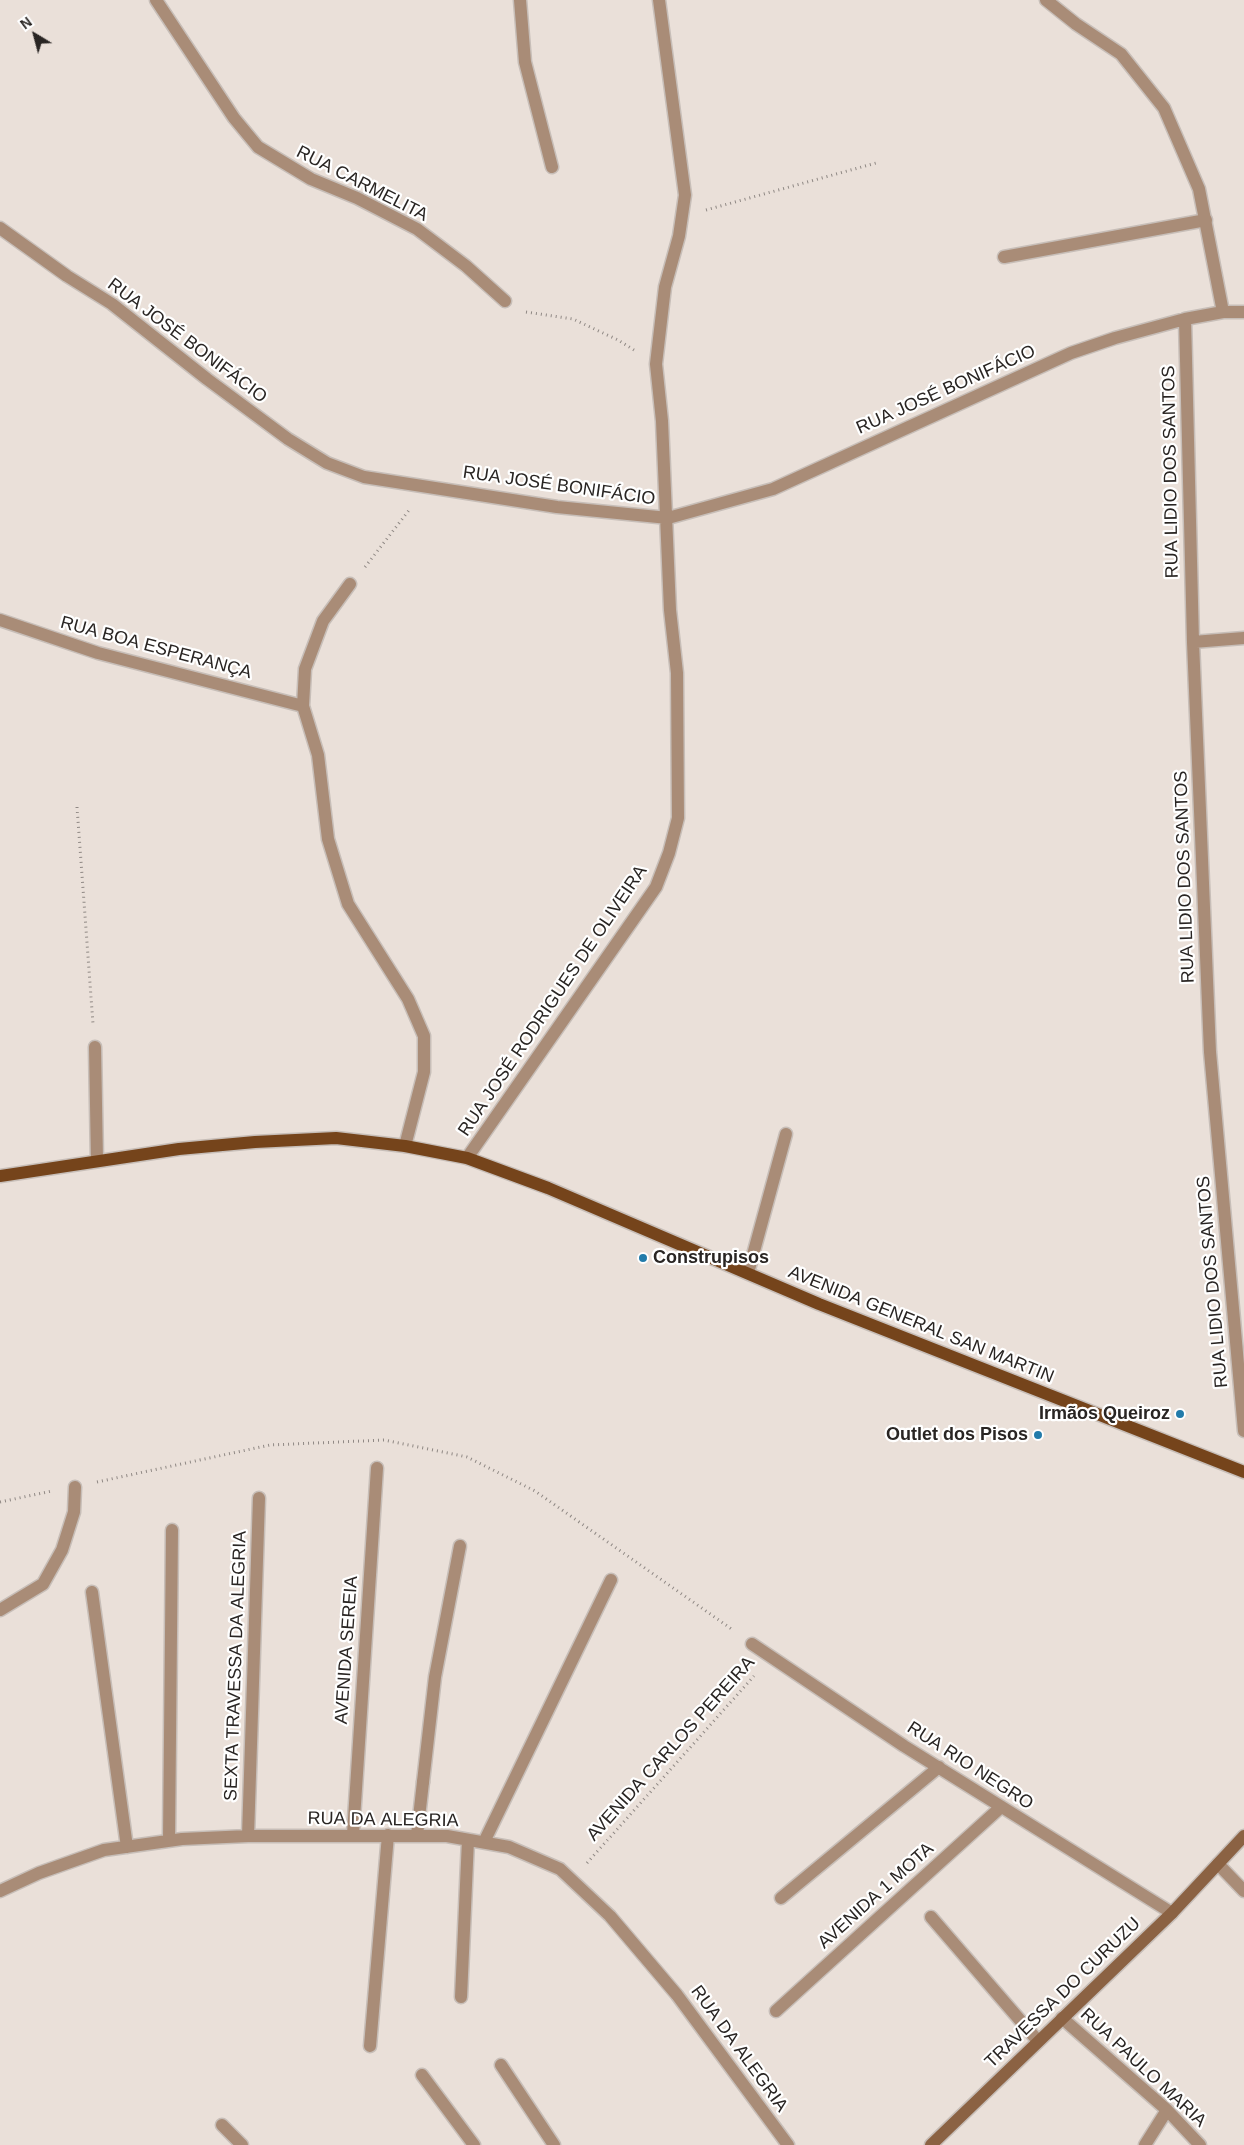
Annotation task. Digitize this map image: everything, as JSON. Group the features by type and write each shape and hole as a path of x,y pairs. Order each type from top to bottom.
{"main road":[{"name":"AVENIDA GENERAL SAN MARTIN","path":"0,1176 179,1149 336,1138 406,1146 467,1158 548,1188 819,1304 1244,1472"}],"street":[{"name":"RUA CARMELITA","path":"156,0 234,118 258,147 311,179 357,198 417,229 466,266 505,301"},
{"path":"520,0 525,62 552,167"},
{"name":"RUA JOSÉ RODRIGUES DE OLIVEIRA","path":"467,1158 656,887 669,853 678,818 677,673 670,610 668,518 662,421 656,364 665,288 682,217 684,195 659,0"},
{"path":"1046,0 1076,24 1121,54 1164,108 1199,189 1223,312"},
{"path":"1004,257 1206,220"},
{"name":"RUA JOSÉ BONIFÁCIO","path":"0,228 67,276 112,304 207,379 288,439 327,463 364,477 426,485 557,507 668,518 773,489 1072,353 1115,338 1184,320"},
{"path":"1184,320 1223,312 1244,312"},
{"name":"RUA LIDIO DOS SANTOS","path":"1184,320 1193,642 1210,1052 1244,1431"},
{"path":"350,584 323,621 305,669 302,684 303,706 318,755 328,839 348,904 408,999 424,1036 424,1072 406,1146"},
{"name":"RUA BOA ESPERANÇA","path":"0,620 98,653 303,706"},
{"path":"1193,642 1244,638"},
{"path":"95,1047 97,1161"},
{"path":"748,1273 786,1134"},
{"name":"AVENIDA SEREIA","path":"353,1834 377,1468"},
{"path":"0,1610 43,1584 65,1540 74,1512 75,1487"},
{"name":"SEXTA TRAVESSA DA ALEGRIA","path":"248,1836 259,1498"},
{"path":"169,1840 172,1530"},
{"path":"417,1835 435,1677 460,1546"},
{"path":"484,1842 611,1580"},
{"path":"92,1592 126,1847"},
{"name":"RUA RIO NEGRO","path":"752,1644 939,1768 1172,1914"},
{"path":"781,1898 939,1768"},
{"name":"AVENIDA 1 MOTA","path":"776,2012 1001,1807"},
{"path":"370,2046 388,1835"},
{"name":"RUA DA ALEGRIA","path":"0,1891 40,1873 104,1850 169,1840 248,1836 417,1835 447,1836 509,1848 560,1869 584,1889 677,1995 788,2145"},
{"path":"1244,1836 1218,1864 1244,1891"},
{"path":"462,1997 468,1840"},
{"name":"TRAVESSA DO CURUZU","path":"931,2145 1172,1914 1218,1864"},
{"path":"931,1917 1038,2041"},
{"name":"RUA PAULO MARIA","path":"1062,2018 1167,2110 1200,2145"},
{"path":"502,2065 554,2145"},
{"path":"422,2075 474,2145"},
{"path":"1145,2145 1167,2110"},
{"path":"222,2125 242,2145"}],"path":[{"path":"682,217 876,163"},
{"path":"505,301 520,311 573,318 618,340 656,364"},
{"path":"350,584 396,530 426,485"},
{"path":"77,807 95,1047"},
{"name":"AVENIDA CARLOS PEREIRA","path":"590,1860 772,1656"}],"place":[{"name":"Construpisos","path":"643,1258"},
{"name":"Irmãos Queiroz","path":"1180,1414"},
{"name":"Outlet dos Pisos","path":"1038,1435"}]}
